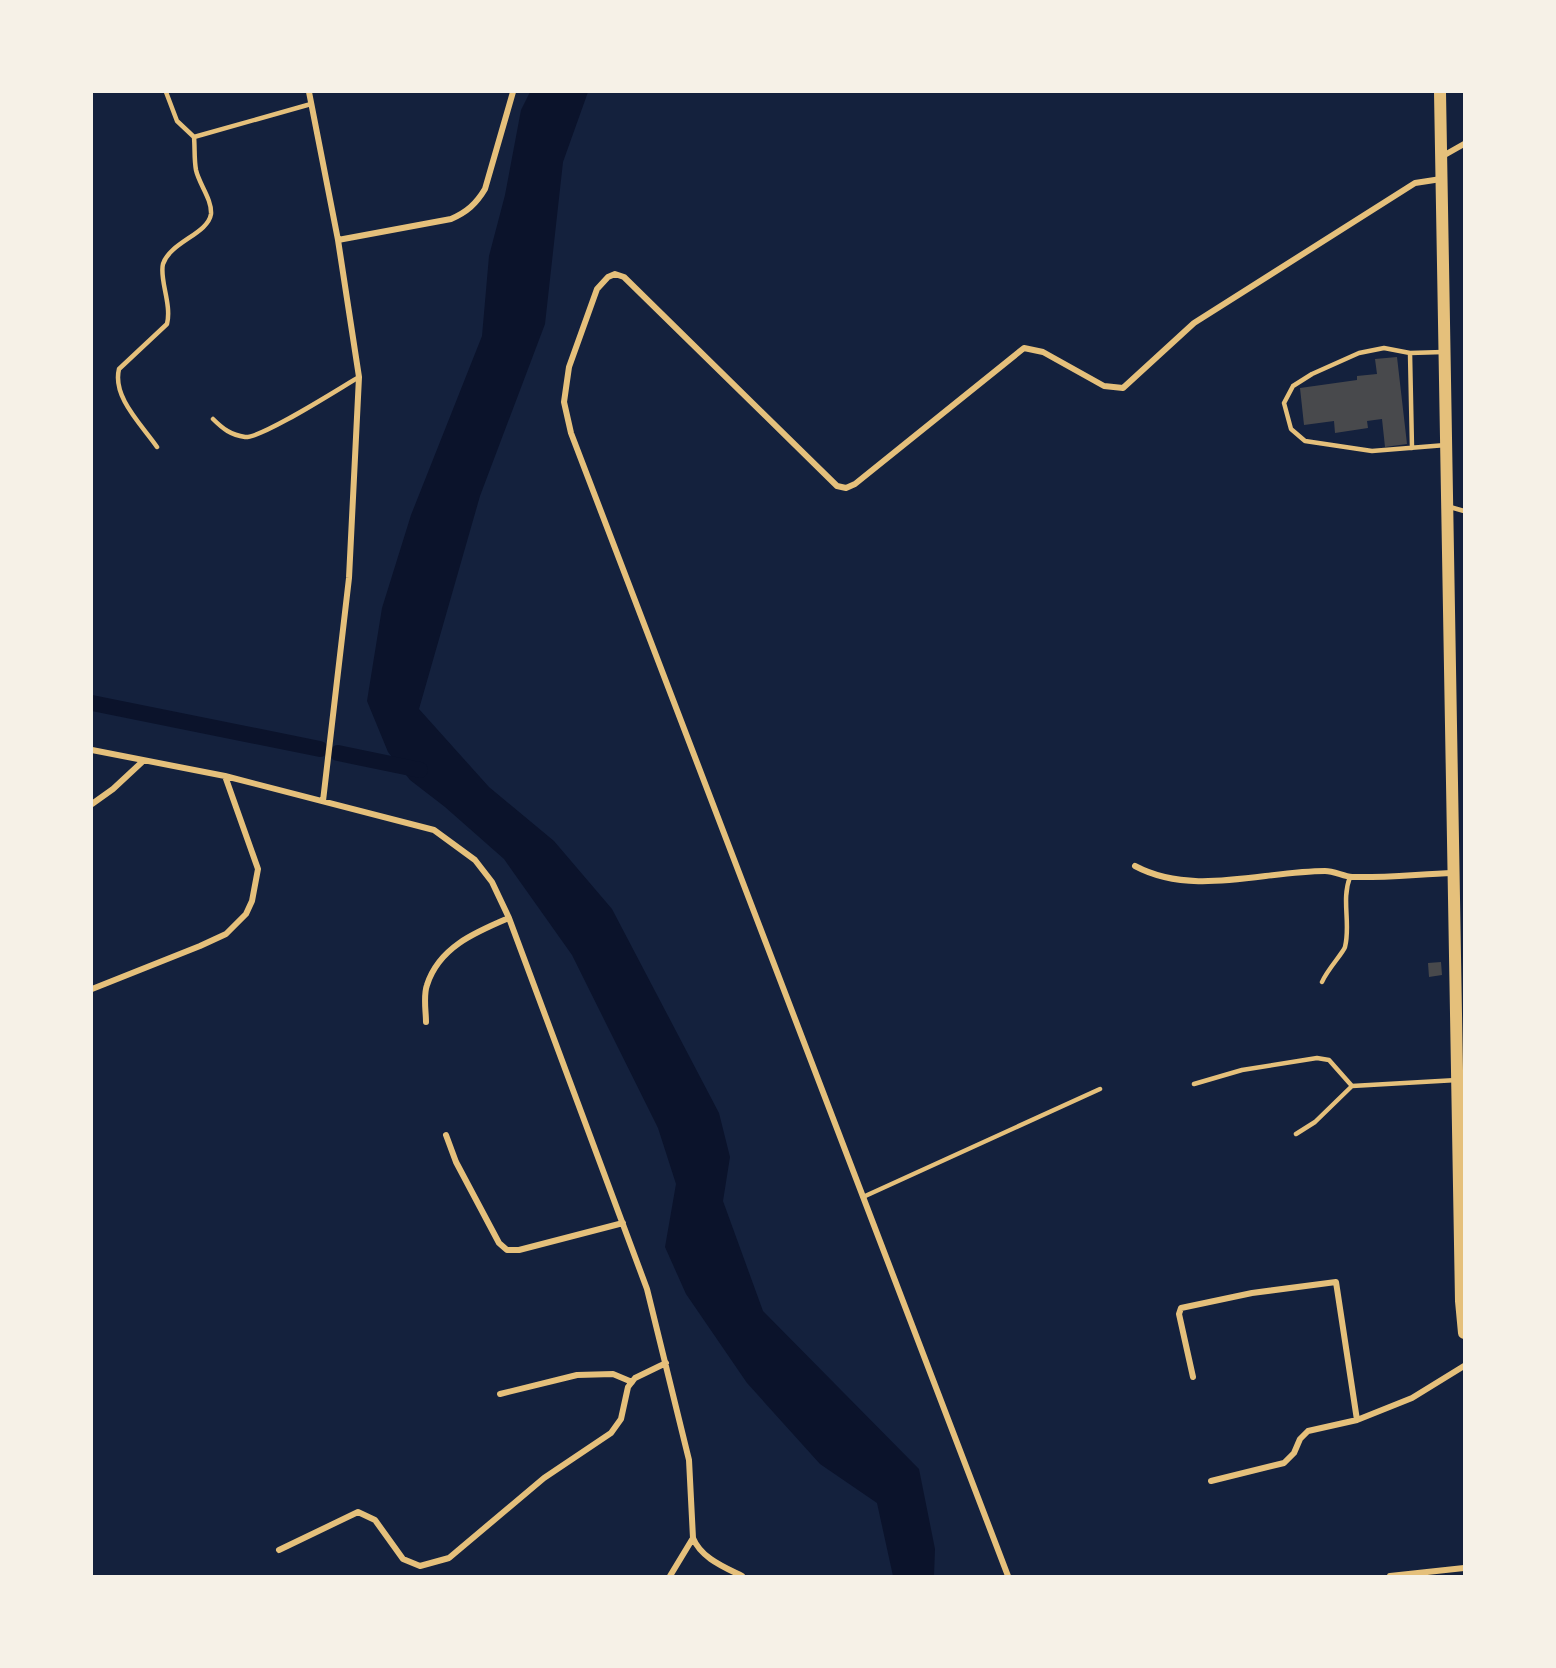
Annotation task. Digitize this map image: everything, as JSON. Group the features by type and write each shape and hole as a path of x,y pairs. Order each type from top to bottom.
{"main road":[{"path":"1440,92 1453,873 1460,1024 1457,1080 1461,1301 1464,1333"}],"street":[{"path":"309,92 338,240 359,377 349,578 323,801"},
{"path":"338,240 451,219 464,213 477,202 485,189 513,92"},
{"path":"1441,157 1464,144"},
{"path":"1008,1576 571,433 564,402 569,367 597,289 608,277 615,274 624,278 837,486 846,488 855,484 1024,348 1043,352 1104,386 1123,388 1194,323 1415,183 1441,179"},
{"path":"92,750 142,762 225,776 434,830 475,860 492,882 509,918 642,1273 689,1460 693,1538 696,1546 709,1558 742,1576"},
{"path":"92,804 113,789 142,762"},
{"path":"92,989 226,934 246,914 252,901 258,869 225,776"},
{"path":"1135,866 1147,872 1208,883 1258,875 1328,870 1350,877 1453,873"},
{"path":"426,1022 427,985 450,949 463,938 509,918"},
{"path":"446,1135 461,1172 499,1243 507,1250 519,1250 623,1223"},
{"path":"1193,1377 1179,1314 1180,1308 1252,1293 1336,1282 1357,1420"},
{"path":"279,1550 358,1512 375,1520 403,1559 420,1566 448,1558 544,1478 617,1426 632,1382 666,1363"},
{"path":"1211,1481 1284,1463 1294,1453 1300,1439 1308,1431 1357,1420 1412,1398 1464,1366"},
{"path":"500,1394 589,1374 613,1374 632,1382"},
{"path":"670,1576 693,1538"},
{"path":"1390,1576 1464,1568"}],"lane":[{"path":"158,447 121,395 117,377 119,369 167,324 170,314 163,266 170,252 204,226 211,216 210,206 196,170 194,137 177,121 166,92"},
{"path":"194,137 311,104"},
{"path":"1444,352 1410,353 1384,348 1359,353 1312,374 1293,386 1284,403 1291,429 1305,441 1348,450 1446,445"},
{"path":"1410,353 1412,448"},
{"path":"213,419 225,432 247,438 278,424 359,377"},
{"path":"1447,507 1464,511"},
{"path":"1322,982 1327,969 1346,945 1344,891 1350,877"},
{"path":"1194,1084 1242,1070 1317,1058 1329,1060 1352,1086"},
{"path":"1296,1134 1315,1122 1352,1086 1457,1080"},
{"path":"863,1197 1100,1089"}],"water":[{"path":"530,92 588,92 563,162 545,324 480,496 419,709 489,787 554,841 612,909 719,1113 730,1157 723,1201 763,1311 919,1469 935,1549 934,1576 893,1576 877,1503 820,1464 747,1383 686,1294 665,1247 676,1184 658,1128 572,955 504,859 445,807 410,780 388,752 367,701 382,608 411,515 482,336 489,256 505,195 521,110"}],"building":[{"path":"1397,357 1407,444 1385,447 1382,419 1367,421 1368,428 1335,433 1334,421 1304,425 1300,388 1357,380 1357,376 1377,374 1375,359"},
{"path":"1441,962 1442,975 1429,977 1428,963"}],"waterway":[{"path":"92,703 320,749"},
{"path":"338,753 420,770"}]}
